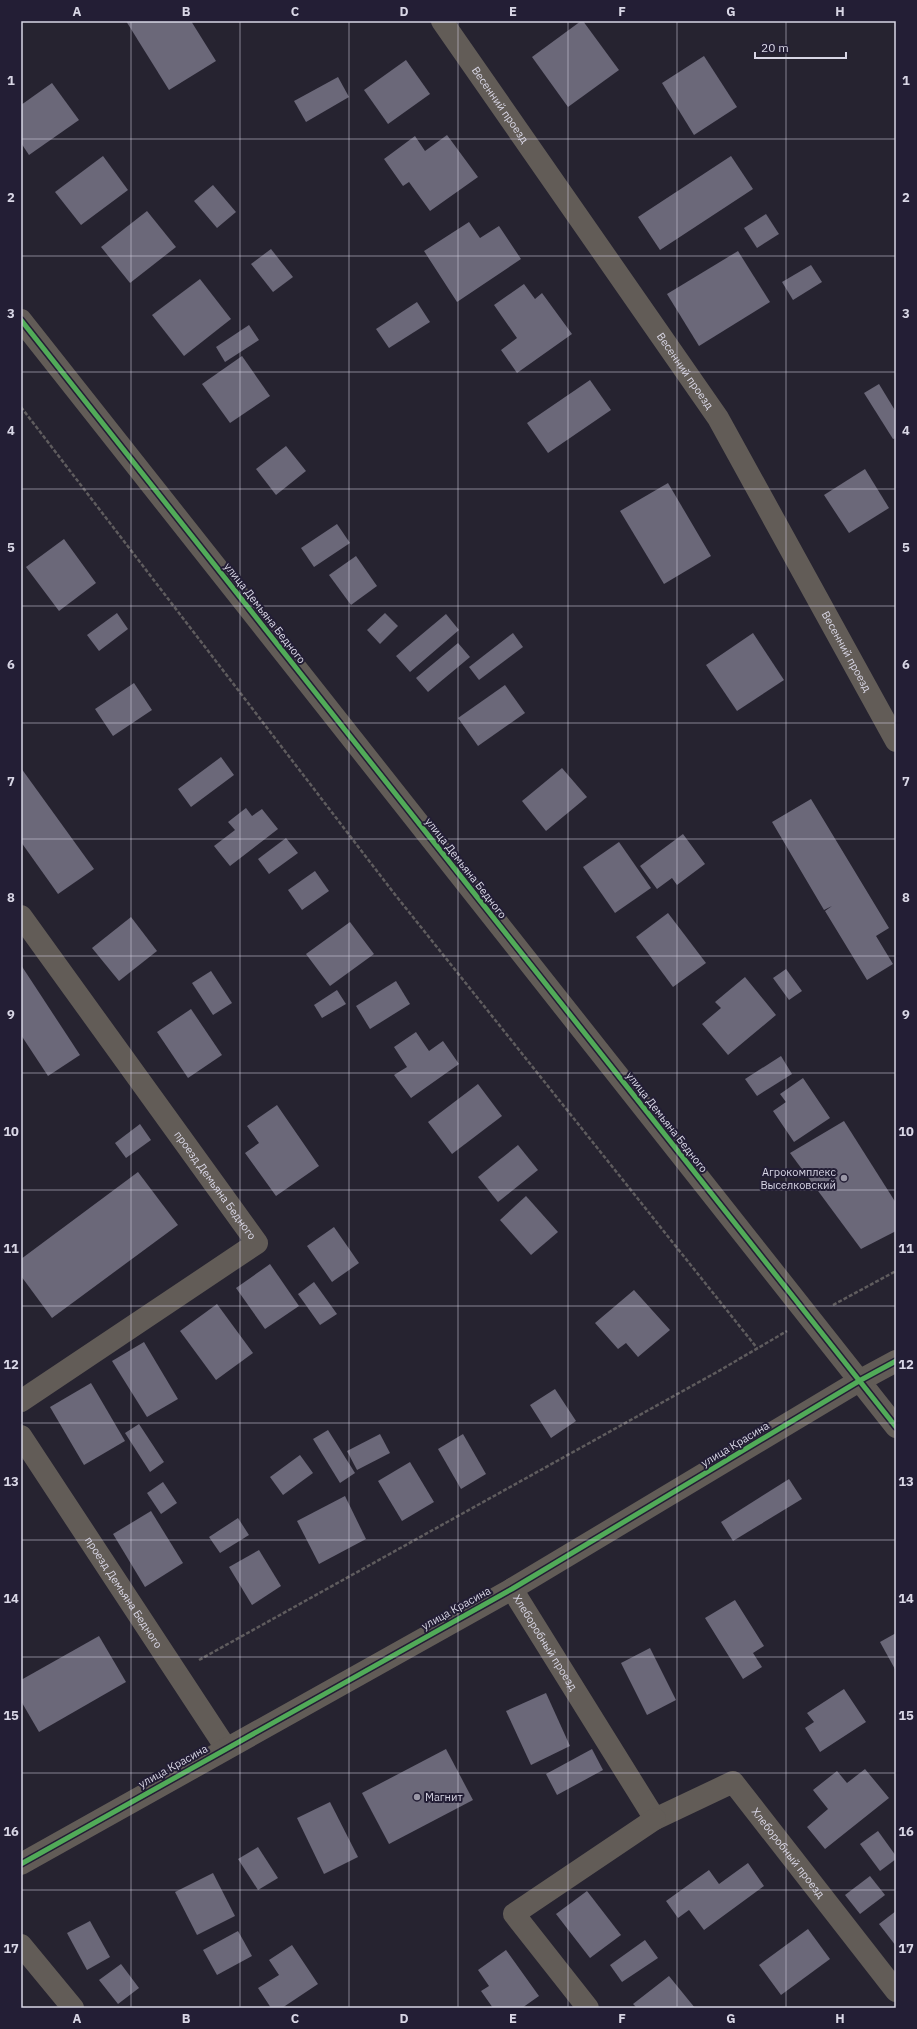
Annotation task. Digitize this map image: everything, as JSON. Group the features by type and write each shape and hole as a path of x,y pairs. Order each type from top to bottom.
{"street":[{"name":"Весенний проезд","path":"442,21 718,418 896,741"},
{"name":"улица Демьяна Бедного","path":"21,320 896,1427"},
{"name":"проезд Демьяна Бедного","path":"21,916 257,1243 21,1401"},
{"name":"улица Красина","path":"21,1864 512,1589 859,1381 896,1361"},
{"name":"проезд Демьяна Бедного","path":"21,1436 226,1748"},
{"name":"Хлеборобный проезд","path":"512,1589 654,1819"},
{"name":"Хлеборобный проезд","path":"588,2008 514,1914 654,1819 733,1782 896,1992"},
{"path":"21,1945 73,2008"}],"path":[{"path":"21,407 393,892 757,1348"},
{"path":"176,1672 809,1318 896,1271"}],"building":[{"path":"126,21 191,21 216,61 169,90"},
{"path":"583,21 619,70 568,107 532,57"},
{"path":"704,56 737,107 694,135 662,83"},
{"path":"406,60 430,94 388,124 364,90"},
{"path":"338,77 349,97 306,122 294,101"},
{"path":"52,83 79,120 29,155 21,143 21,105"},
{"path":"447,135 478,177 430,211 409,182 403,186 384,159 415,136 425,151"},
{"path":"103,156 128,190 81,225 55,192"},
{"path":"731,156 753,189 660,250 638,217"},
{"path":"213,185 236,212 217,228 194,201"},
{"path":"147,211 176,247 130,283 101,247"},
{"path":"766,214 779,234 757,248 744,228"},
{"path":"469,222 480,238 499,226 521,259 457,302 424,251"},
{"path":"271,249 293,277 273,292 251,264"},
{"path":"738,251 770,302 699,346 667,294"},
{"path":"811,265 822,282 793,300 782,282"},
{"path":"200,279 231,319 184,356 152,315"},
{"path":"524,284 535,299 542,293 572,334 517,373 501,350 517,338 494,305"},
{"path":"417,302 430,322 389,348 376,329"},
{"path":"249,325 259,340 225,362 216,347"},
{"path":"242,356 270,396 230,423 202,384"},
{"path":"590,380 611,410 548,453 527,423"},
{"path":"879,384 896,412 896,438 893,439 864,393"},
{"path":"286,446 306,471 276,495 256,469"},
{"path":"865,469 889,508 849,533 824,495"},
{"path":"668,483 711,556 664,584 620,511"},
{"path":"337,524 350,543 314,567 301,548"},
{"path":"64,539 96,583 59,611 26,567"},
{"path":"356,556 377,586 351,605 329,575"},
{"path":"117,613 128,629 99,651 87,635"},
{"path":"385,613 398,626 380,644 367,630"},
{"path":"446,614 459,630 410,672 396,656"},
{"path":"513,633 523,647 479,680 469,667"},
{"path":"753,633 784,680 737,711 706,665"},
{"path":"458,643 470,657 428,692 416,678"},
{"path":"134,683 152,710 113,736 95,709"},
{"path":"505,685 525,713 478,746 458,718"},
{"path":"221,757 234,775 191,807 178,789"},
{"path":"21,768 94,869 58,894 21,842"},
{"path":"562,768 587,797 546,831 522,801"},
{"path":"811,799 889,928 876,936 893,964 867,980 825,911 832,906 824,910 772,822"},
{"path":"246,808 252,816 262,809 278,829 230,866 214,846 235,830 228,822"},
{"path":"683,834 705,864 677,885 672,878 657,889 640,866"},
{"path":"286,838 298,853 269,874 258,859"},
{"path":"619,842 651,888 615,913 583,867"},
{"path":"315,871 329,891 302,910 288,890"},
{"path":"668,913 706,963 673,987 636,937"},
{"path":"131,917 157,951 119,981 92,948"},
{"path":"350,922 374,954 330,986 306,954"},
{"path":"21,965 80,1055 48,1076 21,1035"},
{"path":"786,969 802,991 789,1000 773,978"},
{"path":"211,971 232,1003 213,1015 192,983"},
{"path":"745,977 776,1015 728,1055 702,1024 721,1008 715,1002"},
{"path":"396,981 410,1004 370,1029 356,1006"},
{"path":"337,990 346,1004 322,1018 314,1005"},
{"path":"191,1009 222,1055 188,1078 157,1032"},
{"path":"416,1032 429,1051 443,1041 459,1064 411,1098 394,1075 407,1067 394,1047"},
{"path":"781,1056 792,1074 757,1096 745,1079"},
{"path":"803,1078 830,1118 794,1142 773,1111 786,1102 780,1094"},
{"path":"478,1084 502,1116 452,1154 428,1122"},
{"path":"277,1105 319,1166 276,1196 245,1153 259,1143 247,1126"},
{"name":"Агрокомплекс Выселковский","path":"844,1121 896,1203 896,1231 861,1249 790,1153"},
{"path":"140,1124 151,1140 126,1158 115,1143"},
{"path":"518,1145 538,1170 498,1202 478,1177"},
{"path":"138,1172 178,1225 52,1318 21,1276 21,1259"},
{"path":"526,1196 558,1232 531,1255 500,1220"},
{"path":"334,1227 359,1263 332,1282 307,1246"},
{"path":"270,1264 299,1306 265,1329 236,1288"},
{"path":"314,1282 337,1314 320,1325 298,1294"},
{"path":"634,1290 670,1330 638,1357 626,1343 618,1349 595,1323"},
{"path":"217,1304 253,1353 216,1380 180,1331"},
{"path":"144,1342 178,1399 147,1417 112,1361"},
{"path":"91,1383 125,1441 84,1465 50,1407"},
{"path":"555,1389 576,1421 551,1438 530,1405"},
{"path":"139,1424 164,1462 150,1472 125,1433"},
{"path":"328,1430 355,1473 340,1483 313,1439"},
{"path":"380,1434 390,1453 357,1470 347,1451"},
{"path":"463,1434 486,1474 461,1489 438,1449"},
{"path":"300,1455 313,1473 283,1495 270,1477"},
{"path":"410,1462 434,1502 402,1521 378,1481"},
{"path":"789,1479 802,1499 733,1541 721,1522"},
{"path":"163,1482 177,1503 161,1514 147,1493"},
{"path":"345,1496 366,1539 319,1564 297,1521"},
{"path":"151,1511 183,1563 145,1587 113,1534"},
{"path":"238,1518 249,1535 220,1553 209,1537"},
{"path":"259,1550 281,1586 252,1605 229,1567"},
{"path":"735,1600 764,1646 753,1653 762,1667 743,1679 705,1618"},
{"path":"896,1633 896,1671 880,1642"},
{"path":"99,1636 126,1682 39,1732 21,1701 21,1680"},
{"path":"650,1648 676,1700 647,1715 621,1663"},
{"path":"844,1689 866,1722 820,1752 805,1728 814,1722 807,1713"},
{"path":"546,1693 570,1746 531,1765 506,1711"},
{"name":"Магнит","path":"446,1749 473,1800 389,1844 362,1793"},
{"path":"592,1749 603,1770 557,1795 546,1774"},
{"path":"865,1769 889,1798 825,1849 807,1827 828,1809 813,1790 837,1771 847,1783"},
{"path":"330,1802 358,1857 324,1874 297,1818"},
{"path":"878,1831 896,1856 896,1859 880,1871 860,1844"},
{"path":"258,1847 278,1878 258,1890 238,1859"},
{"path":"748,1863 764,1886 704,1930 689,1910 678,1918 666,1901 709,1870 719,1884"},
{"path":"213,1873 235,1916 197,1935 175,1892"},
{"path":"870,1876 885,1895 860,1914 845,1895"},
{"path":"587,1891 621,1935 590,1958 556,1914"},
{"path":"896,1911 896,1946 879,1924"},
{"path":"90,1921 110,1957 87,1970 67,1933"},
{"path":"808,1929 830,1959 781,1995 759,1965"},
{"path":"238,1931 252,1956 217,1975 203,1950"},
{"path":"645,1940 658,1958 622,1982 610,1965"},
{"path":"292,1945 318,1984 282,2008 271,2008 258,1988 279,1975 269,1960"},
{"path":"506,1950 539,1996 522,2008 493,2008 481,1991 489,1986 478,1970"},
{"path":"121,1964 139,1988 118,2004 99,1980"},
{"path":"669,1976 695,2008 637,2008 633,2004"}],"cycle path":[{"path":"21,320 896,1427"},
{"path":"21,1864 512,1589 859,1381 896,1361"}],"place":[{"name":"Агрокомплекс Выселковский","path":"844,1178"},
{"name":"Магнит","path":"417,1797"}]}
